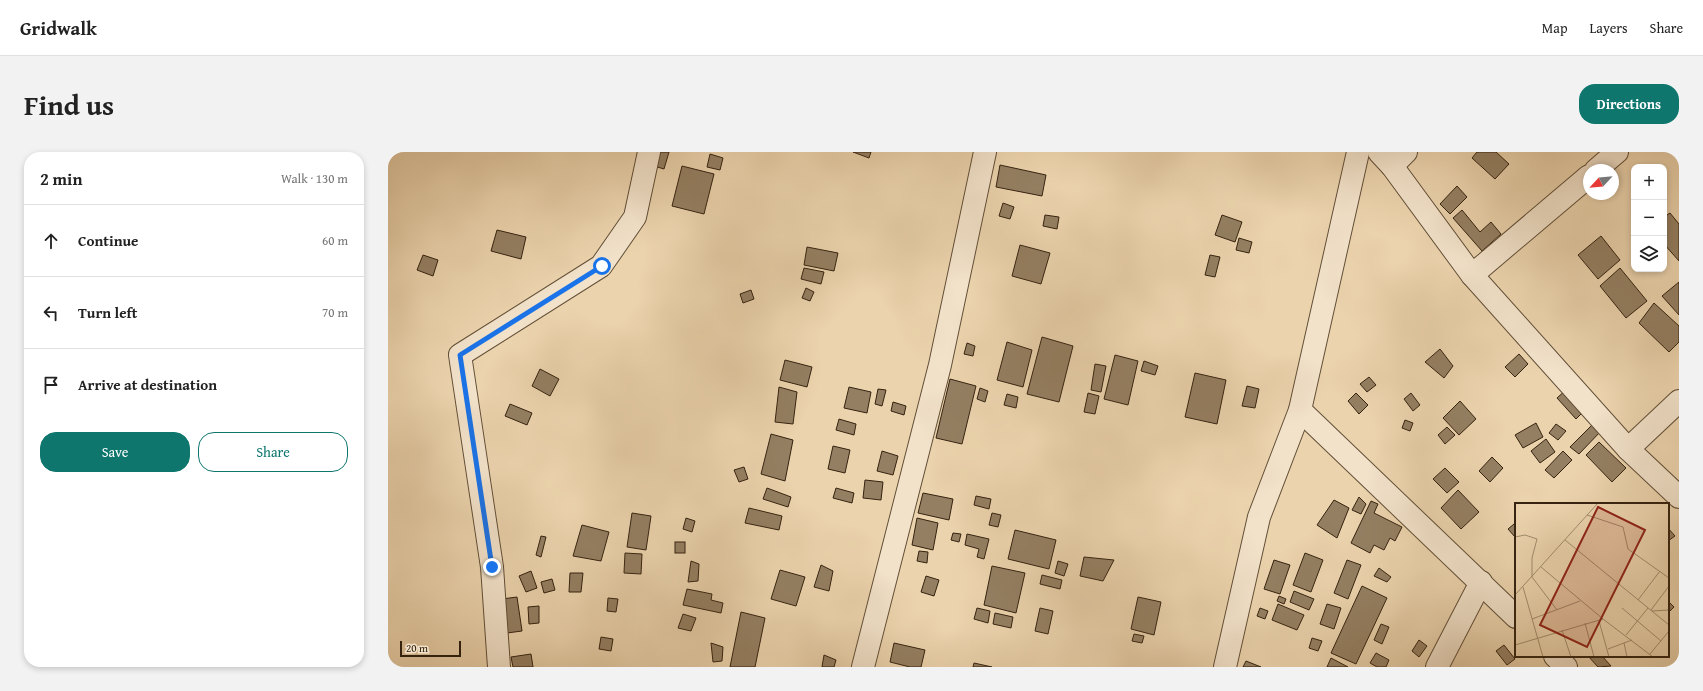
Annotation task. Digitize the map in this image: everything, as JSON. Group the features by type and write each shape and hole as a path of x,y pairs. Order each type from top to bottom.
{"street":[{"path":"499,667 492,567 460,355 602,266 635,217 649,152"},
{"path":"863,667 940,365 985,152"},
{"path":"1225,667 1259,517 1300,410 1358,152"},
{"path":"1603,164 1617,152"},
{"path":"1392,156 1472,275 1628,450 1679,497"},
{"path":"1472,275 1583,181"},
{"path":"1628,450 1679,401"},
{"path":"1300,410 1515,616"},
{"path":"1437,667 1481,582"},
{"path":"1556,657 1566,667"}],"building":[{"path":"658,152 669,152 664,169 654,166"},
{"path":"853,152 871,152 869,158"},
{"path":"1477,152 1496,152 1509,164 1495,179 1472,158"},
{"path":"710,154 723,158 720,170 707,167"},
{"path":"1000,165 1046,175 1042,196 996,187"},
{"path":"682,166 714,174 704,214 672,206"},
{"path":"1457,186 1467,197 1450,214 1440,204"},
{"path":"1003,203 1014,207 1010,219 999,216"},
{"path":"1462,210 1480,232 1491,222 1501,234 1482,251 1453,218"},
{"path":"1670,213 1679,224 1679,261 1667,247 1667,215"},
{"path":"1045,215 1059,217 1057,229 1043,226"},
{"path":"1222,215 1242,222 1235,242 1215,235"},
{"path":"497,230 526,237 521,259 491,251"},
{"path":"1601,236 1620,260 1598,279 1578,255"},
{"path":"1239,238 1252,242 1249,253 1236,250"},
{"path":"1020,245 1050,253 1041,284 1012,276"},
{"path":"807,247 838,253 834,271 804,265"},
{"path":"423,255 438,260 433,276 417,270"},
{"path":"1210,255 1220,257 1215,277 1205,275"},
{"path":"804,268 824,272 821,284 801,279"},
{"path":"1620,268 1647,301 1626,318 1600,286"},
{"path":"1679,282 1679,315 1662,296"},
{"path":"806,288 814,292 810,301 802,298"},
{"path":"751,290 754,299 743,303 740,294"},
{"path":"1654,303 1679,326 1679,342 1669,352 1639,323"},
{"path":"1042,337 1073,346 1059,402 1027,394"},
{"path":"1007,342 1032,350 1023,387 997,380"},
{"path":"967,343 975,346 973,356 964,354"},
{"path":"1440,349 1453,366 1444,378 1425,362"},
{"path":"1519,354 1528,364 1515,377 1505,367"},
{"path":"1115,355 1138,361 1128,405 1104,399"},
{"path":"785,360 812,367 807,387 780,380"},
{"path":"1144,361 1158,366 1155,375 1141,371"},
{"path":"1095,364 1106,366 1101,392 1091,390"},
{"path":"540,369 559,379 550,396 532,386"},
{"path":"1195,373 1226,380 1217,424 1185,417"},
{"path":"1369,377 1376,385 1367,392 1360,384"},
{"path":"950,379 976,386 962,444 936,438"},
{"path":"1247,386 1259,389 1255,408 1242,406"},
{"path":"779,387 797,392 793,424 775,422"},
{"path":"849,387 871,392 867,413 844,408"},
{"path":"980,388 988,391 985,402 977,399"},
{"path":"1568,388 1586,409 1576,419 1557,398"},
{"path":"878,389 886,390 882,406 875,404"},
{"path":"1088,393 1099,396 1095,414 1084,412"},
{"path":"1356,393 1368,405 1359,414 1348,401"},
{"path":"1411,393 1420,405 1413,411 1404,399"},
{"path":"1007,394 1018,397 1016,408 1004,405"},
{"path":"1460,401 1476,419 1459,435 1443,418"},
{"path":"893,402 906,406 904,415 891,411"},
{"path":"510,404 532,413 527,425 505,416"},
{"path":"839,419 856,424 854,435 836,430"},
{"path":"1405,420 1413,423 1410,431 1402,428"},
{"path":"1597,420 1603,429 1579,454 1570,447"},
{"path":"1536,423 1543,437 1523,448 1515,435"},
{"path":"1556,424 1566,431 1558,440 1549,433"},
{"path":"1447,427 1455,435 1445,444 1438,435"},
{"path":"771,434 793,440 785,481 761,474"},
{"path":"1546,439 1555,452 1540,463 1531,451"},
{"path":"1599,442 1626,468 1612,482 1586,455"},
{"path":"833,446 850,450 845,473 828,469"},
{"path":"882,451 898,456 893,475 877,471"},
{"path":"1563,451 1572,460 1554,478 1545,470"},
{"path":"1492,457 1503,468 1490,482 1479,471"},
{"path":"744,467 748,479 739,482 734,470"},
{"path":"1445,468 1459,482 1447,493 1433,479"},
{"path":"865,480 883,482 881,500 863,498"},
{"path":"767,488 791,497 788,507 763,499"},
{"path":"836,488 854,493 852,503 833,498"},
{"path":"1458,490 1479,512 1461,529 1441,508"},
{"path":"923,493 953,499 949,520 918,513"},
{"path":"976,496 991,499 989,509 974,505"},
{"path":"1359,497 1366,504 1361,514 1352,510"},
{"path":"1334,500 1349,508 1337,538 1317,525"},
{"path":"1371,501 1378,504 1374,513 1402,527 1395,541 1390,538 1384,550 1374,545 1370,553 1351,543"},
{"path":"749,508 782,516 779,530 745,523"},
{"path":"632,513 651,516 646,550 627,547"},
{"path":"992,513 1001,515 998,527 989,525"},
{"path":"686,518 695,521 692,532 683,529"},
{"path":"917,518 938,523 933,550 912,545"},
{"path":"1514,524 1515,525 1515,537 1508,529"},
{"path":"582,525 609,532 601,561 573,556"},
{"path":"1669,529 1675,536 1669,540"},
{"path":"1015,530 1056,540 1049,569 1008,559"},
{"path":"953,533 961,534 959,542 951,540"},
{"path":"967,534 989,539 984,559 977,557 979,549 965,545"},
{"path":"541,536 546,537 541,557 536,555"},
{"path":"675,542 685,542 685,553 675,553"},
{"path":"919,551 928,552 927,563 917,561"},
{"path":"625,553 642,554 641,574 624,573"},
{"path":"1305,553 1323,560 1311,592 1293,585"},
{"path":"1084,557 1114,560 1103,581 1080,576"},
{"path":"1274,560 1290,565 1280,594 1264,589"},
{"path":"1347,560 1361,565 1348,599 1334,593"},
{"path":"691,561 699,564 698,581 688,582"},
{"path":"1058,561 1068,564 1064,576 1055,573"},
{"path":"821,565 833,571 829,591 814,587"},
{"path":"992,566 1025,573 1016,613 984,605"},
{"path":"1379,568 1391,577 1387,582 1374,576"},
{"path":"780,570 805,577 796,606 771,599"},
{"path":"531,571 537,588 526,592 519,576"},
{"path":"570,573 583,573 581,592 569,592"},
{"path":"1042,575 1062,580 1060,589 1040,584"},
{"path":"926,576 939,580 934,596 921,592"},
{"path":"552,579 555,590 544,593 541,582"},
{"path":"1362,586 1387,598 1356,664 1331,653"},
{"path":"687,589 712,594 711,600 723,603 721,613 683,605"},
{"path":"1294,591 1314,599 1309,610 1290,602"},
{"path":"1279,596 1286,599 1284,604 1277,601"},
{"path":"517,597 522,631 507,633 502,599"},
{"path":"1138,597 1161,602 1154,635 1131,629"},
{"path":"608,598 618,599 616,612 607,611"},
{"path":"1669,602 1674,607 1669,612"},
{"path":"1278,604 1304,615 1297,630 1272,620"},
{"path":"1327,604 1341,608 1334,629 1320,624"},
{"path":"539,606 539,623 529,624 528,607"},
{"path":"977,608 990,611 988,623 974,619"},
{"path":"1040,608 1053,611 1048,634 1035,631"},
{"path":"1260,608 1268,611 1265,619 1257,616"},
{"path":"741,612 765,618 755,667 730,667"},
{"path":"995,613 1013,617 1011,628 993,624"},
{"path":"683,614 696,618 691,631 678,628"},
{"path":"1381,624 1389,627 1382,644 1374,640"},
{"path":"1134,634 1144,636 1142,643 1132,641"},
{"path":"601,637 613,639 611,651 599,649"},
{"path":"1312,638 1322,641 1318,651 1309,648"},
{"path":"1419,640 1427,646 1419,657 1412,651"},
{"path":"711,643 723,647 722,661 713,662"},
{"path":"894,643 925,650 921,667 910,667 890,662"},
{"path":"1504,645 1515,659 1507,665 1496,651"},
{"path":"1376,653 1389,660 1386,667 1377,667 1370,663"},
{"path":"531,654 533,667 513,667 511,657"},
{"path":"824,655 836,660 834,667 822,667"},
{"path":"1589,657 1603,657 1611,666 1598,667"},
{"path":"1331,658 1348,667 1327,667"},
{"path":"1246,661 1261,667 1243,667"},
{"path":"974,663 992,667 973,667"}],"route":[{"path":"492,567 473,450 460,355 602,266"}]}
